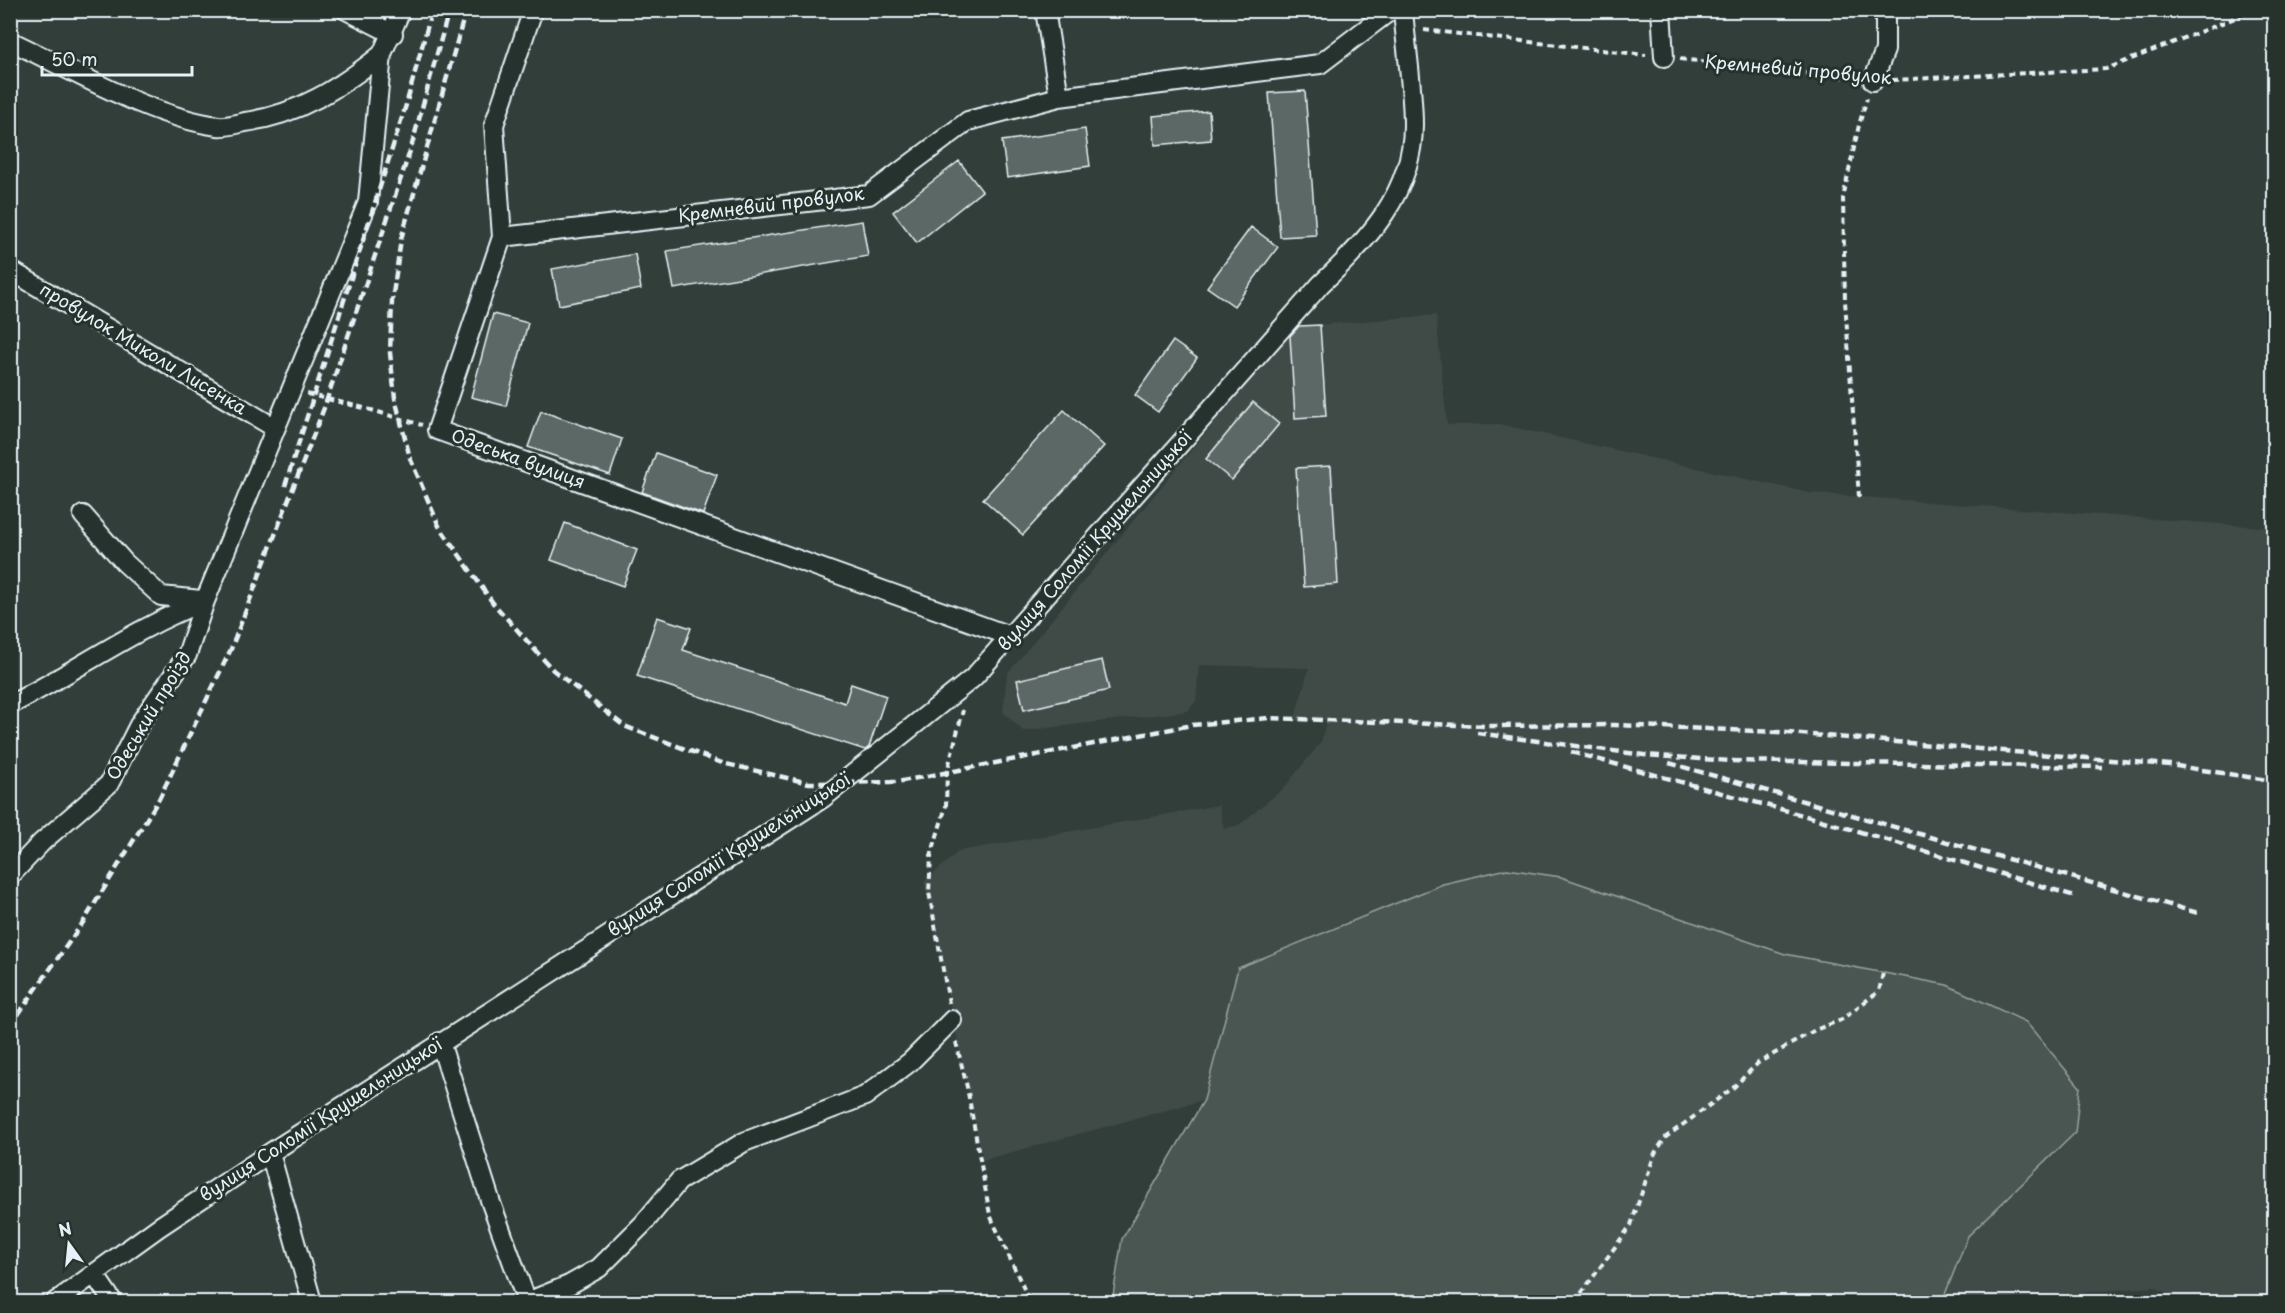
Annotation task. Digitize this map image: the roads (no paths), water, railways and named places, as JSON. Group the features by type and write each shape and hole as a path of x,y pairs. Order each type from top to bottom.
{"street":[{"path":"346,10 393,34"},
{"path":"10,41 151,108 219,126 272,118 313,101 348,81 382,54 393,34 401,10"},
{"name":"Одеська вулиця","path":"533,10 494,125 502,237 437,430 1010,636"},
{"path":"1045,10 1059,97"},
{"name":"Кремневий провулок","path":"502,237 869,195 968,121 1059,97 1320,64 1391,10"},
{"path":"1661,10 1664,57"},
{"path":"1873,81 1885,50 1885,10"},
{"name":"вулиця Соломії Крушельницької","path":"55,1302 159,1227 270,1153 823,798 974,678 1321,284 1362,246 1392,204 1407,164 1413,127 1404,19"},
{"name":"Одеський проїзд","path":"10,876 42,842 109,784 140,723 187,655 206,601 275,428 368,202 382,54"},
{"name":"провулок Миколи Лисенка","path":"10,270 275,428"},
{"path":"83,515 124,562 160,596 206,601"},
{"path":"10,705 57,681 124,638 169,614 206,601"},
{"path":"440,1042 491,1203 527,1302 569,1285 599,1268 643,1224 679,1181 744,1142 865,1096 910,1062 952,1020"},
{"path":"270,1153 312,1302"},
{"path":"94,1274 113,1302"}],"railway":[{"path":"285,486 406,105 432,10"},
{"path":"10,1026 84,921 159,799 231,649 324,408 411,148 449,10"},
{"path":"466,10 401,239 392,301 390,353 395,398 410,458 439,526 493,603 553,670 624,726 722,763 809,783 897,782 1192,725 1269,718 1487,726 1615,725 1777,732 2170,765 2274,781"},
{"path":"1477,733 1644,755 1731,761 2102,767"},
{"path":"1571,752 1817,819 2075,896"},
{"path":"1669,763 2198,913"}]}
